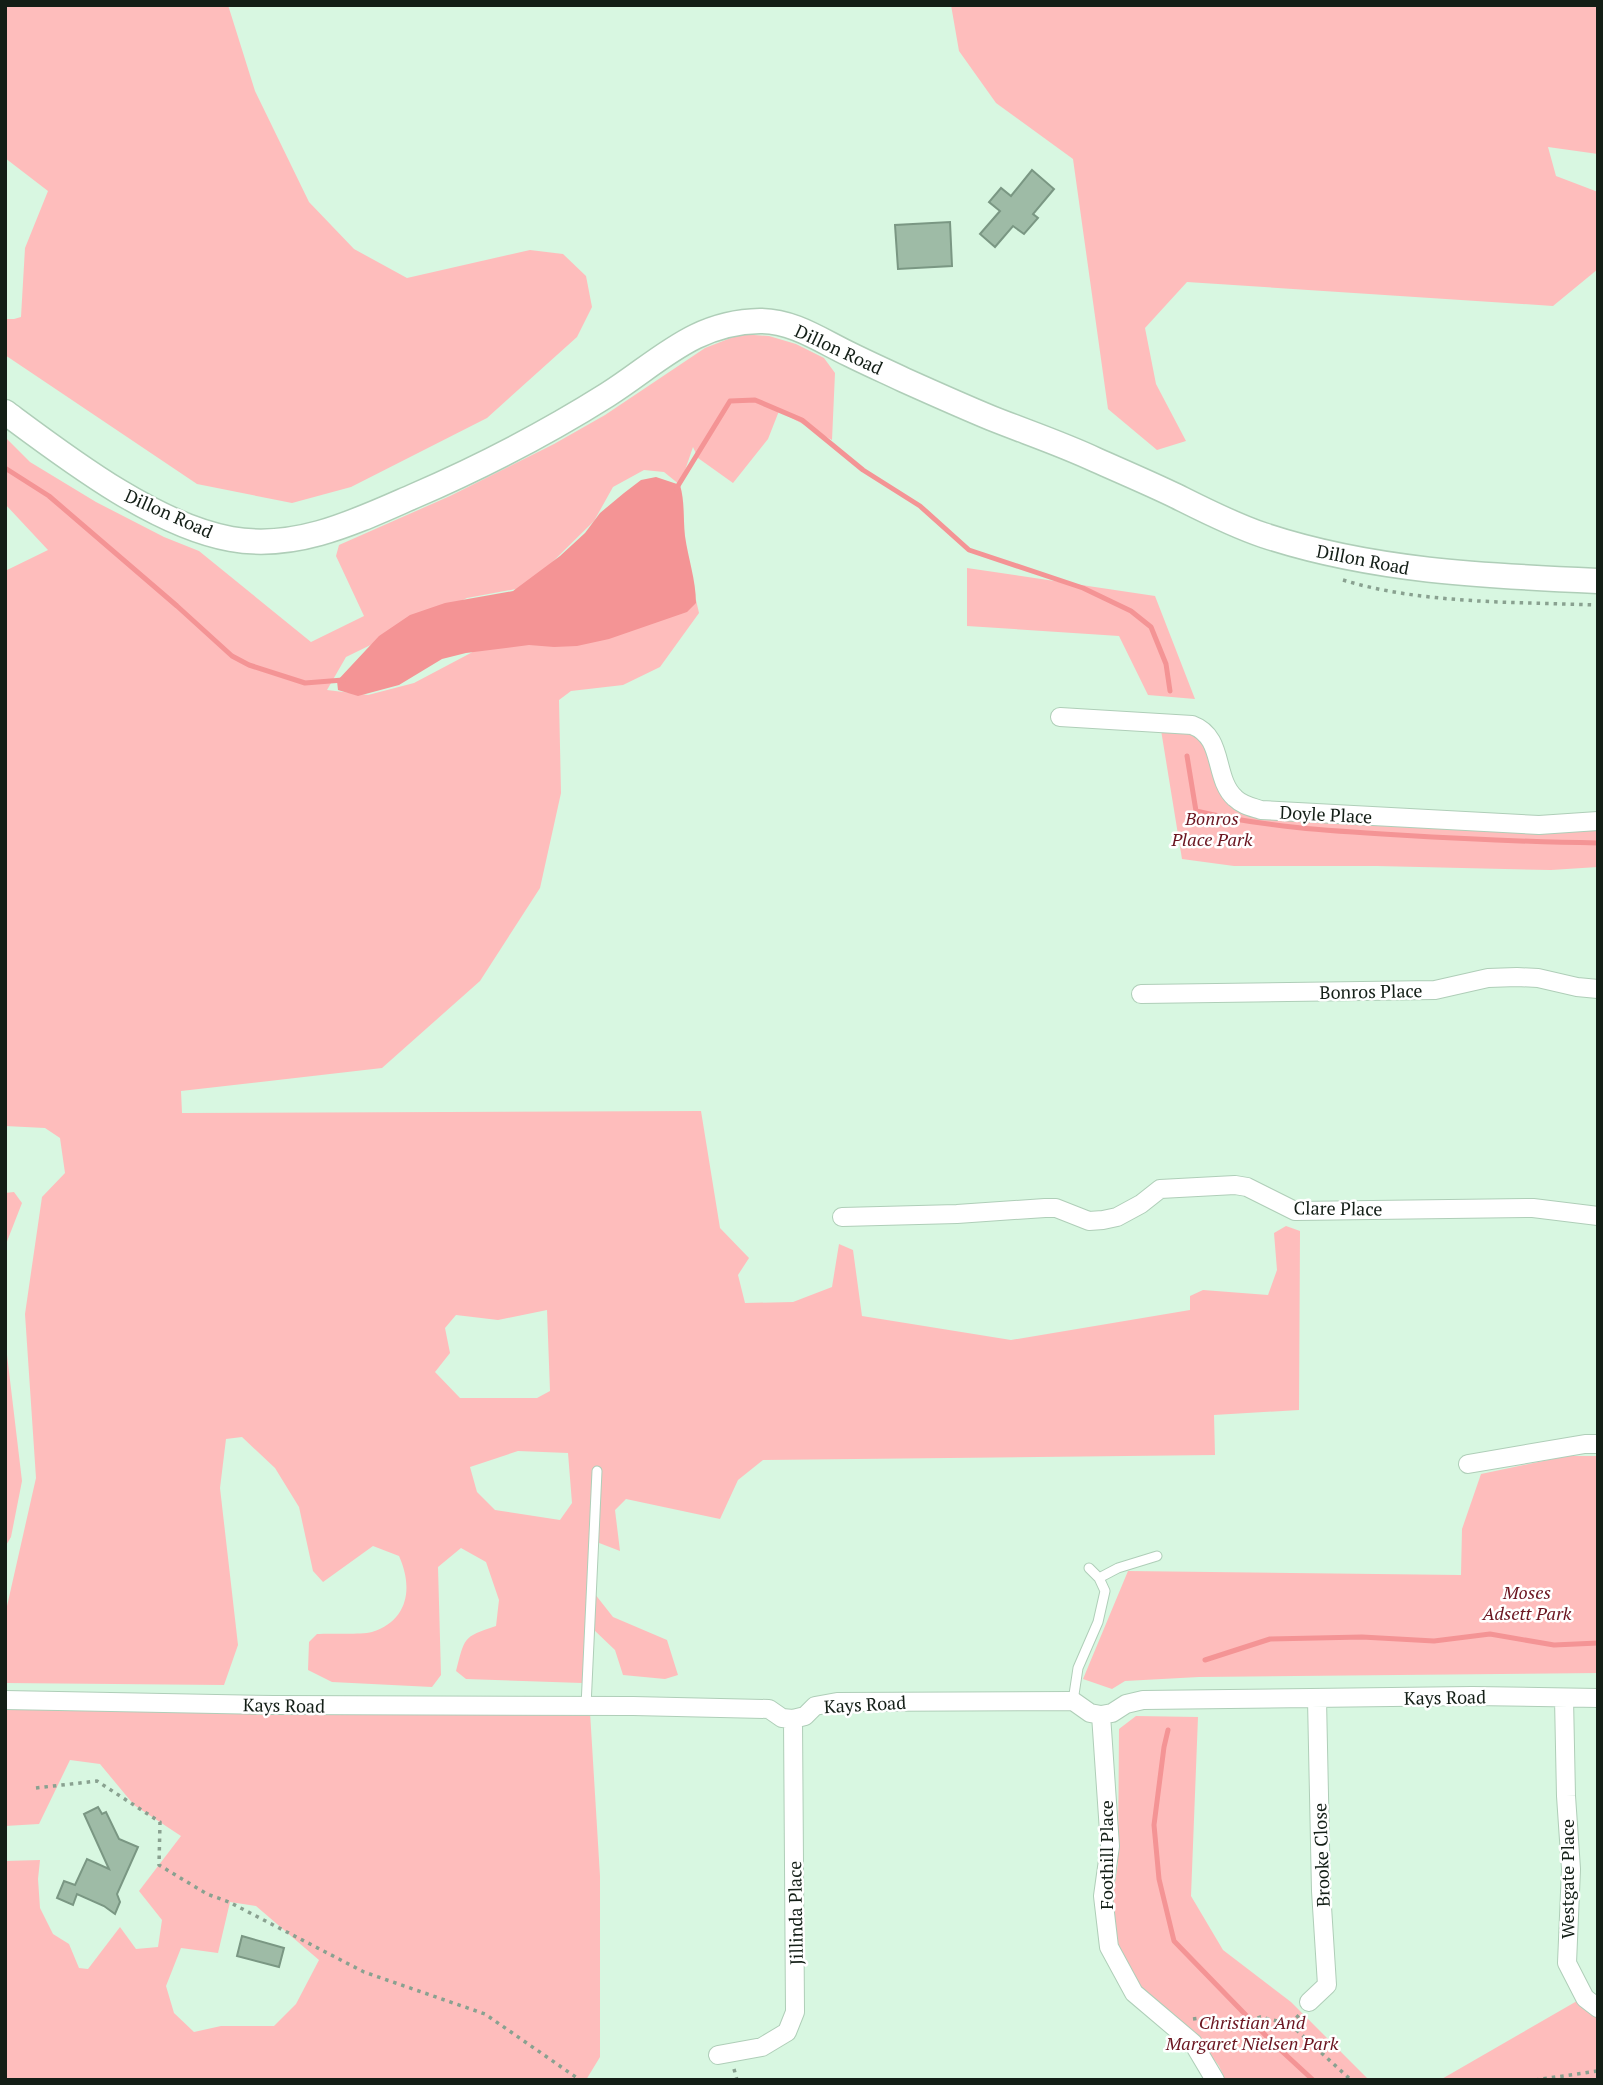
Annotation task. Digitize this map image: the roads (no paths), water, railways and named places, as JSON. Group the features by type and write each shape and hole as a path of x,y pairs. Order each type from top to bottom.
{"main road":[{"name":"Dillon Road","path":"5,412 64,456 151,509 229,539 276,542 312,536 339,527 476,469 539,437 695,335 724,324 776,321 797,327 904,380 990,418 1061,444 1261,535 1377,564 1511,578 1598,581"}],"street":[{"name":"Doyle Place","path":"1060,717 1192,725 1199,728 1213,743 1227,787 1235,798 1261,810 1539,825 1598,821"},
{"name":"Bonros Place","path":"1141,994 1435,990 1488,978 1517,977 1598,989"},
{"name":"Clare Place","path":"842,1217 1056,1208 1089,1221 1103,1220 1117,1217 1160,1189 1235,1185 1247,1187 1295,1211 1533,1208 1598,1216"},
{"path":"1468,1464 1598,1444"},
{"name":"Kays Road","path":"5,1700 769,1709 782,1718 793,1719 805,1716 815,1706 837,1702 1073,1700 1090,1713 1101,1715 1112,1713 1126,1703 1143,1700 1472,1696 1598,1698"},
{"name":"Westgate Place","path":"1564,1698 1571,1869 1567,1963 1585,1998 1598,2008"},
{"name":"Brooke Close","path":"1310,2003 1326,1985 1317,1699"},
{"name":"Foothill Place","path":"1101,1715 1110,1846 1103,1896 1109,1947 1133,1993 1193,2043 1215,2080"},
{"name":"Jillinda Place","path":"718,2055 762,2047 787,2032 795,2012 793,1719"}],"lane":[{"path":"586,1706 597,1471"},
{"path":"1099,1578 1118,1568 1157,1556"},
{"path":"1073,1700 1079,1668 1098,1622 1105,1591 1099,1578 1088,1568"}],"waterway":[{"path":"676,489 730,401 755,400 802,420 863,470 920,506 969,550 1083,588 1131,611 1151,627 1166,664 1170,691"},
{"path":"5,468 49,496 232,656 249,665 305,683 343,680"},
{"path":"1187,756 1196,811 1272,825 1348,832 1598,843"},
{"path":"1205,1660 1270,1639 1362,1637 1434,1641 1490,1634 1554,1645 1598,1643"},
{"path":"1168,1730 1154,1825 1159,1879 1174,1941 1273,2043 1313,2080"}],"park label":[{"name":"Bonros Place Park","path":"1212,828"},
{"name":"Moses Adsett Park","path":"1527,1602"},
{"name":"Christian And Margaret Nielsen Park","path":"1252,2032"}]}
